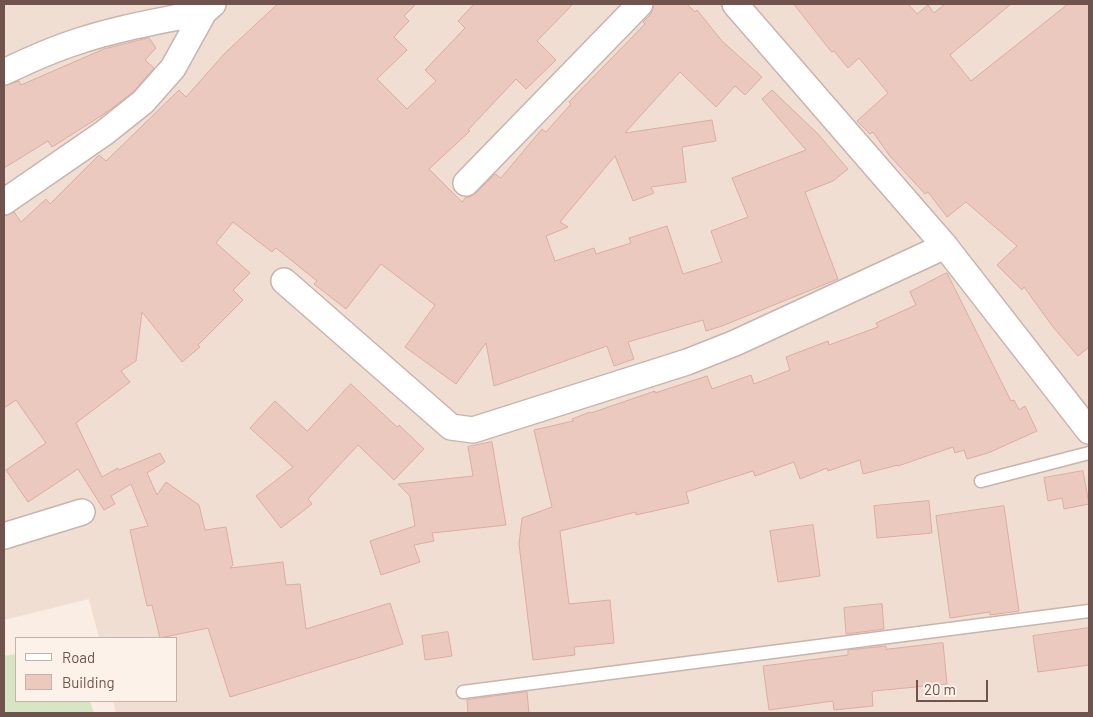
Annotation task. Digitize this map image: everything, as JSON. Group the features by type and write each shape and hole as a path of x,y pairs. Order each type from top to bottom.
{"street":[{"path":"466,183 640,4"},
{"path":"735,4 945,246 1089,431"},
{"path":"4,72 28,60 76,42 209,8"},
{"path":"4,202 104,133 143,102 173,68 209,8"},
{"path":"284,281 451,427 473,430 695,359 735,343 945,246"},
{"path":"4,536 82,512"}],"lane":[{"path":"981,481 1089,453"},
{"path":"463,692 1089,611"}],"shaded area":[{"path":"4,4 1089,4 1089,713 116,713 113,702 178,702 178,637 99,637 89,599 4,620"}],"green space":[{"path":"15,654 15,702 90,702 94,713 4,713 4,656"}],"building":[{"path":"278,4 416,4 404,16 409,21 394,37 407,50 377,79 407,109 436,81 425,70 465,28 458,21 474,4 573,4 537,41 556,60 526,89 516,79 468,130 470,131 429,169 462,202 466,197 476,193 495,174 501,178 542,129 546,132 571,104 569,102 645,24 643,22 651,14 654,4 687,4 695,12 697,10 722,41 762,77 745,95 735,86 716,107 680,72 625,133 712,120 716,141 682,147 686,182 651,187 654,193 633,201 615,156 560,222 568,227 546,236 555,261 594,248 596,254 631,243 629,238 667,226 683,274 722,262 711,231 748,217 732,178 806,150 762,99 772,90 818,134 848,169 833,181 805,192 838,279 706,331 703,320 628,342 634,359 614,366 607,346 494,386 486,343 456,384 405,347 435,305 381,264 346,309 314,284 317,281 276,248 272,252 233,222 216,243 250,273 233,290 243,300 198,345 200,347 182,362 142,312 136,361 121,371 130,382 76,423 102,477 118,468 119,470 160,453 165,462 147,473 157,495 166,482 199,505 205,530 226,527 233,565 230,568 283,562 286,585 300,584 306,629 390,603 403,644 230,697 208,628 160,637 152,605 147,606 130,530 148,526 131,484 111,496 115,504 104,510 78,469 28,502 6,470 46,443 16,400 4,408 4,216 14,212 21,222 46,199 50,204 99,155 106,161 179,90 186,97 225,53"},
{"path":"794,4 908,4 917,14 928,5 934,13 945,4 1011,4 950,55 971,81 1068,4 1089,4 1089,347 1078,356 1053,327 1024,287 1022,290 997,265 1017,246 966,202 947,217 928,192 925,194 889,155 873,132 870,134 857,121 888,93 859,58 848,68 834,51 832,52"},
{"path":"149,38 156,48 145,60 154,68 133,92 104,114 52,147 48,141 4,168 4,86 19,81 21,85 104,49"},
{"path":"947,273 1011,401 1014,400 1019,410 1025,406 1037,431 988,453 967,459 964,450 955,453 953,447 898,466 863,474 860,460 828,471 827,468 800,479 794,462 755,476 753,471 686,492 689,503 636,515 636,512 560,531 569,604 610,600 614,643 574,647 575,655 533,660 519,544 522,518 552,507 534,430 573,421 572,419 590,412 707,376 712,389 751,375 754,384 790,370 786,357 828,341 829,345 878,327 876,323 916,305 910,292"},
{"path":"351,384 397,427 399,425 424,449 394,480 358,445 308,499 312,504 281,528 256,496 293,467 250,428 275,401 307,431"},
{"path":"492,442 506,525 432,533 434,541 414,545 420,562 381,575 370,541 415,526 410,496 398,484 473,476 468,447"},
{"path":"1083,471 1089,504 1064,509 1062,498 1048,501 1044,478"},
{"path":"929,501 932,533 877,538 874,506"},
{"path":"1004,506 1019,611 990,615 990,612 950,618 936,516"},
{"path":"813,525 820,576 778,582 770,531"},
{"path":"882,604 884,629 846,634 844,608"},
{"path":"1089,628 1089,665 1038,672 1033,636"},
{"path":"448,632 452,656 425,660 422,636"},
{"path":"943,643 947,684 874,691 872,692 873,706 834,710 833,701 769,710 763,666 848,655 848,650 886,646 886,649"},
{"path":"527,692 529,713 468,713 467,700"}]}
